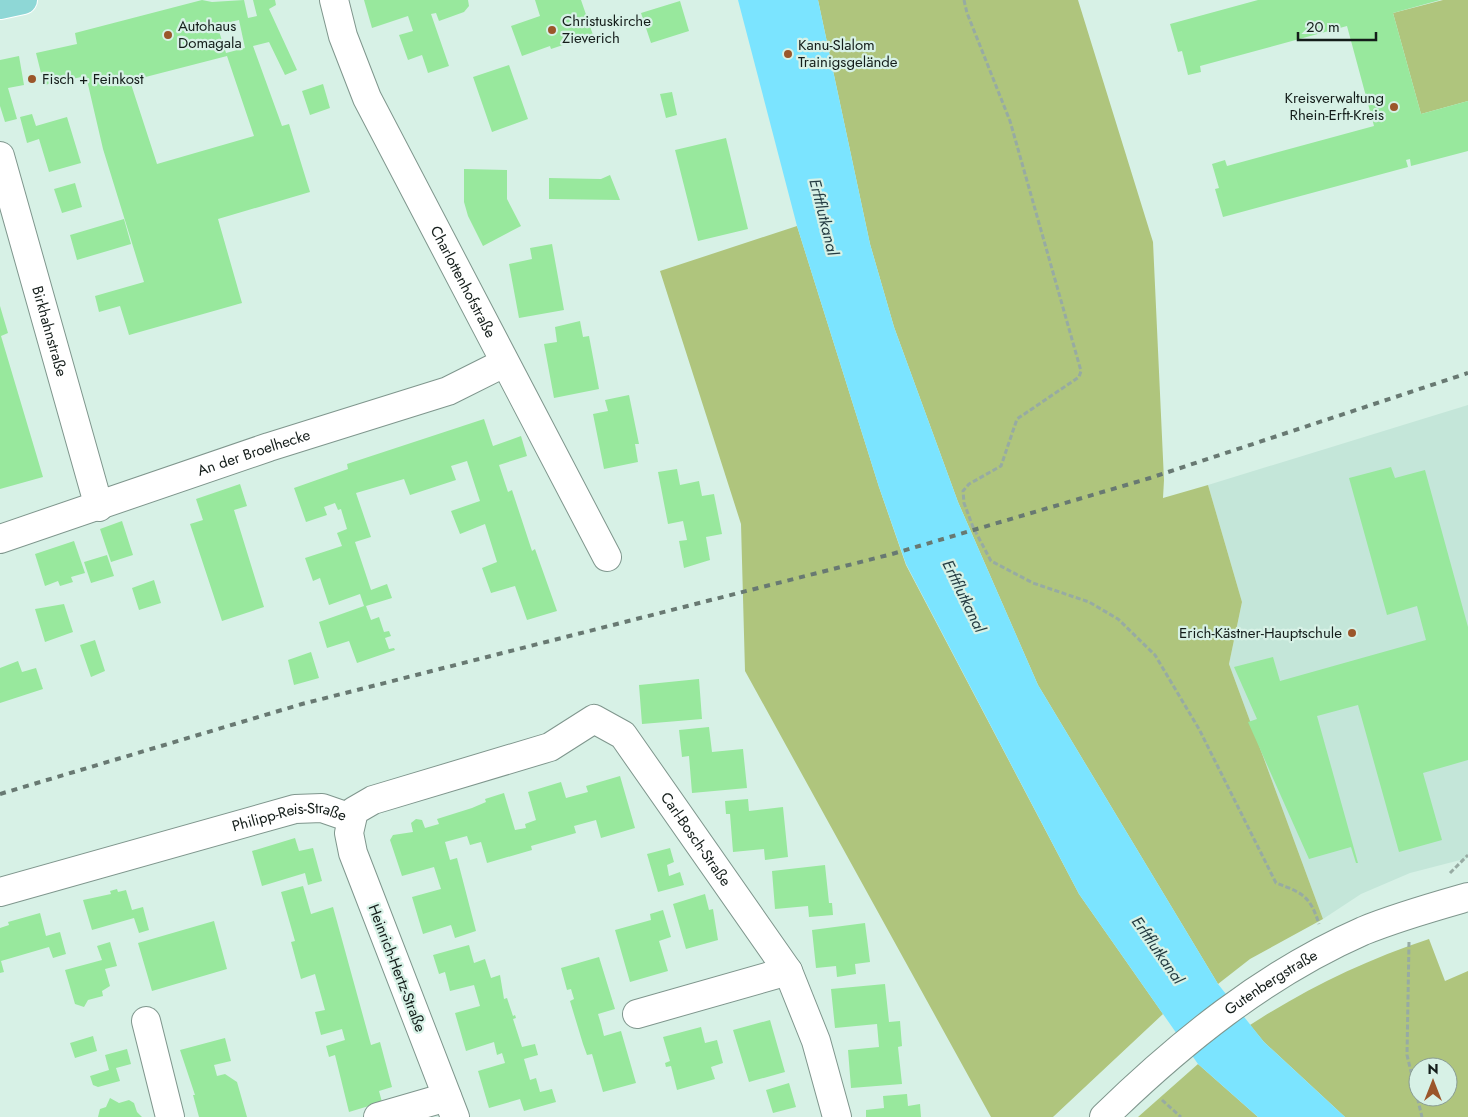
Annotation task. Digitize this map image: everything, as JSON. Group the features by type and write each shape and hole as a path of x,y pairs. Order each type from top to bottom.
{"main road":[{"path":"0,5 23,0"}],"street":[{"name":"Charlottenhofstraße","path":"334,0 343,36 367,98 607,557"},
{"name":"Birkhahnstraße","path":"0,156 100,507"},
{"name":"An der Broelhecke","path":"0,539 100,507 269,448 448,391 504,363"},
{"name":"Philipp-Reis-Straße","path":"0,892 295,809 322,808 351,818 354,811 373,800 550,747 594,719"},
{"name":"Carl-Bosch-Straße","path":"594,719 623,735 788,971 816,1041 837,1117"},
{"name":"Heinrich-Hertz-Straße","path":"351,818 349,833 353,853 451,1107"},
{"name":"Gutenbergstraße","path":"1104,1117 1175,1050 1250,996 1327,949 1364,931 1409,914 1468,897"},
{"path":"637,1014 788,971"},
{"path":"146,1021 170,1117"},
{"path":"378,1117 451,1107"}],"path":[{"path":"964,0 967,13 1010,121 1081,371 1079,376 1017,419 1001,466 969,484 963,491 964,503 973,527 990,562 1033,583 1089,602 1118,619 1155,655 1199,729 1276,883 1298,892 1313,905 1327,949"},
{"path":"1409,914 1407,1055 1422,1117"}],"shaded area":[{"name":"Erich-Kästner-Hauptschule","path":"1468,405 1468,858 1410,873 1361,894 1323,919 1229,664 1242,602 1208,485"}],"green space":[{"path":"818,0 1078,0 1153,242 1164,480 1163,498 1208,485 1242,602 1229,664 1323,919 1250,959 1218,984 1038,685 958,502 894,327 870,244"},
{"path":"1443,0 1468,0 1468,101 1421,114 1393,13"},
{"path":"797,226 879,487 906,565 1079,894 1163,1014 1053,1117 991,1117 745,671 741,524 660,271"},
{"path":"1429,939 1445,981 1468,971 1468,1117 1345,1117 1264,1042 1250,1025 1336,976 1382,956"},
{"path":"1198,1064 1258,1117 1138,1117"}],"water":[{"name":"Erftflutkanal","path":"738,0 818,0 870,244 894,327 958,502 1038,685 1218,984 1264,1042 1345,1117 1258,1117 1198,1064 1079,894 906,564 879,487 797,226"}],"building":[{"path":"202,0 212,2 244,0 248,18 257,16 253,0 275,0 276,5 269,9 297,70 285,75 269,42 253,46 282,126 289,124 310,192 218,219 242,303 129,335 120,306 99,312 95,296 144,282 103,149 86,76 44,85 36,53 77,44 75,33","holes":["239,20 245,48 226,53 217,25","227,56 254,136 157,164 130,81"]},
{"path":"364,0 468,0 469,6 464,12 439,21 436,13 431,14 449,66 428,73 422,55 408,60 399,35 413,31 408,16 372,28"},
{"name":"Christuskirche Zieverich","path":"535,0 581,0 593,35 551,49 550,46 522,56 511,26 540,16"},
{"name":"Kreisverwaltung Rhein-Erft-Kreis","path":"1258,0 1440,0 1393,13 1421,114 1468,101 1468,151 1411,166 1410,159 1406,160 1408,167 1223,217 1215,189 1219,188 1212,164 1225,160 1227,166 1374,126 1347,26 1200,66 1201,72 1188,75 1182,51 1178,52 1170,24"},
{"path":"680,1 689,31 651,43 641,13"},
{"path":"19,56 24,85 8,88 17,119 5,122 0,106 0,60"},
{"path":"509,65 528,119 492,132 473,77"},
{"path":"323,84 330,108 310,115 302,91"},
{"path":"672,92 677,115 666,118 660,94"},
{"path":"32,114 36,126 67,117 81,163 49,172 39,139 27,143 20,117"},
{"path":"726,138 748,229 698,241 675,150"},
{"path":"464,169 507,170 507,199 521,226 483,246 468,216 464,202"},
{"path":"610,175 620,200 549,199 549,178 601,179"},
{"path":"75,183 82,207 62,213 54,189"},
{"path":"124,219 131,244 77,260 70,235"},
{"path":"552,244 564,310 519,318 509,264 532,259 530,248"},
{"path":"0,306 8,333 1,336 43,477 0,489"},
{"path":"580,321 583,337 589,336 599,389 554,398 544,344 557,342 555,327"},
{"path":"629,395 639,444 635,444 638,462 604,469 593,414 608,411 605,400"},
{"path":"484,419 493,446 521,436 527,456 499,465 508,492 512,490 532,551 535,549 557,611 527,620 515,586 491,593 482,568 497,562 485,524 460,534 451,511 480,501 467,461 451,466 456,480 410,495 404,479 356,493 371,537 355,542 371,590 387,584 392,598 366,606 371,620 379,617 384,632 389,631 391,636 385,638 389,649 394,648 395,650 357,663 349,641 327,648 319,622 364,606 360,594 329,605 320,578 313,581 305,558 342,546 337,533 347,529 341,509 338,510 335,503 324,507 327,515 306,522 294,488 348,469 347,464"},
{"path":"1391,467 1395,478 1425,470 1468,627 1468,760 1423,773 1442,840 1399,852 1358,705 1317,716 1358,863 1356,863 1351,847 1309,859 1248,722 1257,719 1234,667 1273,657 1280,681 1426,640 1417,606 1387,615 1349,478"},
{"path":"677,469 680,485 699,481 702,496 714,494 722,534 706,537 710,560 684,568 679,541 687,540 683,521 668,524 658,472"},
{"path":"240,484 247,506 234,510 264,607 222,621 190,524 203,520 196,499"},
{"path":"122,521 133,555 111,562 100,529"},
{"path":"74,541 85,573 71,577 73,582 60,586 58,581 45,586 35,554"},
{"path":"107,555 114,576 91,583 84,562"},
{"path":"154,580 161,603 139,610 132,588"},
{"path":"64,604 73,632 45,642 35,609"},
{"path":"95,640 105,671 91,677 80,645"},
{"path":"311,652 319,678 294,685 288,660"},
{"path":"18,661 22,672 36,668 43,689 0,703 0,668"},
{"path":"699,679 702,719 642,724 639,685"},
{"path":"709,727 712,752 743,749 747,788 692,793 689,756 682,757 679,730"},
{"path":"620,776 635,828 601,838 596,820 574,826 576,833 531,846 532,850 487,863 481,842 470,845 467,836 445,842 450,860 457,858 476,931 455,938 451,925 423,934 412,897 441,889 434,867 402,876 390,840 393,835 413,832 411,823 416,819 422,820 425,828 439,824 437,819 472,808 486,802 485,799 504,793 515,830 526,828 525,824 536,820 528,792 561,782 566,798 588,792 586,786"},
{"path":"748,799 749,811 783,807 788,857 765,860 764,849 733,852 730,814 726,814 725,801"},
{"path":"295,838 299,851 313,848 322,881 308,885 305,873 262,886 252,851"},
{"path":"670,848 674,862 667,865 669,876 680,872 684,885 658,892 647,854"},
{"path":"825,865 829,903 832,903 833,915 809,917 808,906 775,909 772,871"},
{"path":"303,886 311,914 333,907 371,1045 380,1042 392,1087 379,1091 382,1102 349,1112 335,1055 329,1057 326,1046 345,1040 342,1029 321,1035 315,1012 325,1010 315,974 301,979 291,942 295,941 281,892"},
{"path":"117,889 118,892 126,890 132,910 143,907 149,930 139,933 134,918 92,930 83,900 111,894 110,891"},
{"path":"705,894 709,910 713,909 718,940 686,949 673,904"},
{"path":"663,910 671,937 659,941 668,971 630,982 615,930 651,920 650,914"},
{"path":"40,913 46,936 60,932 66,954 53,958 49,947 1,961 4,972 0,973 0,928 9,925 8,922"},
{"path":"214,921 227,969 152,991 138,943"},
{"path":"865,923 870,962 855,964 856,974 837,977 836,966 816,968 812,930"},
{"path":"110,942 117,966 105,969 110,986 102,991 103,996 88,1000 84,1007 75,1004 65,970 102,960 97,946"},
{"path":"469,945 474,963 485,959 491,978 500,975 504,999 507,998 513,1016 515,1015 516,1018 513,1019 522,1047 535,1044 538,1055 524,1059 530,1080 536,1078 540,1092 552,1089 556,1102 524,1111 520,1099 489,1108 478,1071 505,1063 502,1053 497,1055 494,1042 466,1051 455,1013 480,1006 474,985 450,991 445,972 439,974 433,955"},
{"path":"599,957 615,1009 598,1014 604,1036 621,1031 636,1083 603,1092 592,1054 587,1055 583,1044 570,1001 574,999 571,989 567,990 561,968"},
{"path":"885,984 889,1022 900,1021 902,1046 898,1047 902,1084 851,1088 848,1050 879,1047 877,1024 835,1028 831,989"},
{"path":"770,1020 785,1072 749,1082 733,1030"},
{"path":"701,1027 705,1043 717,1040 723,1063 711,1067 715,1079 677,1090 671,1066 666,1067 665,1063 670,1061 663,1037"},
{"path":"93,1036 97,1051 75,1058 70,1043"},
{"path":"225,1038 231,1061 214,1065 217,1076 225,1074 237,1082 247,1117 199,1117 193,1095 195,1095 180,1050"},
{"path":"127,1049 131,1064 116,1068 120,1081 98,1087 93,1085 90,1076 109,1070 105,1055"},
{"path":"789,1083 796,1107 773,1113 766,1090"},
{"path":"907,1094 908,1106 920,1104 921,1117 866,1117 866,1110 884,1108 883,1096"},
{"path":"110,1098 119,1103 129,1100 134,1103 137,1112 142,1117 98,1117 100,1109 106,1107"}],"railway":[{"path":"0,794 302,704 892,554 1150,478 1468,373"}],"place":[{"name":"Christuskirche Zieverich","path":"552,30"},
{"name":"Autohaus Domagala","path":"168,35"},
{"name":"Kanu-Slalom Trainigsgelände","path":"788,54"},
{"name":"Fisch + Feinkost","path":"32,79"},
{"name":"Kreisverwaltung Rhein-Erft-Kreis","path":"1394,107"},
{"name":"Erich-Kästner-Hauptschule","path":"1352,633"}]}
